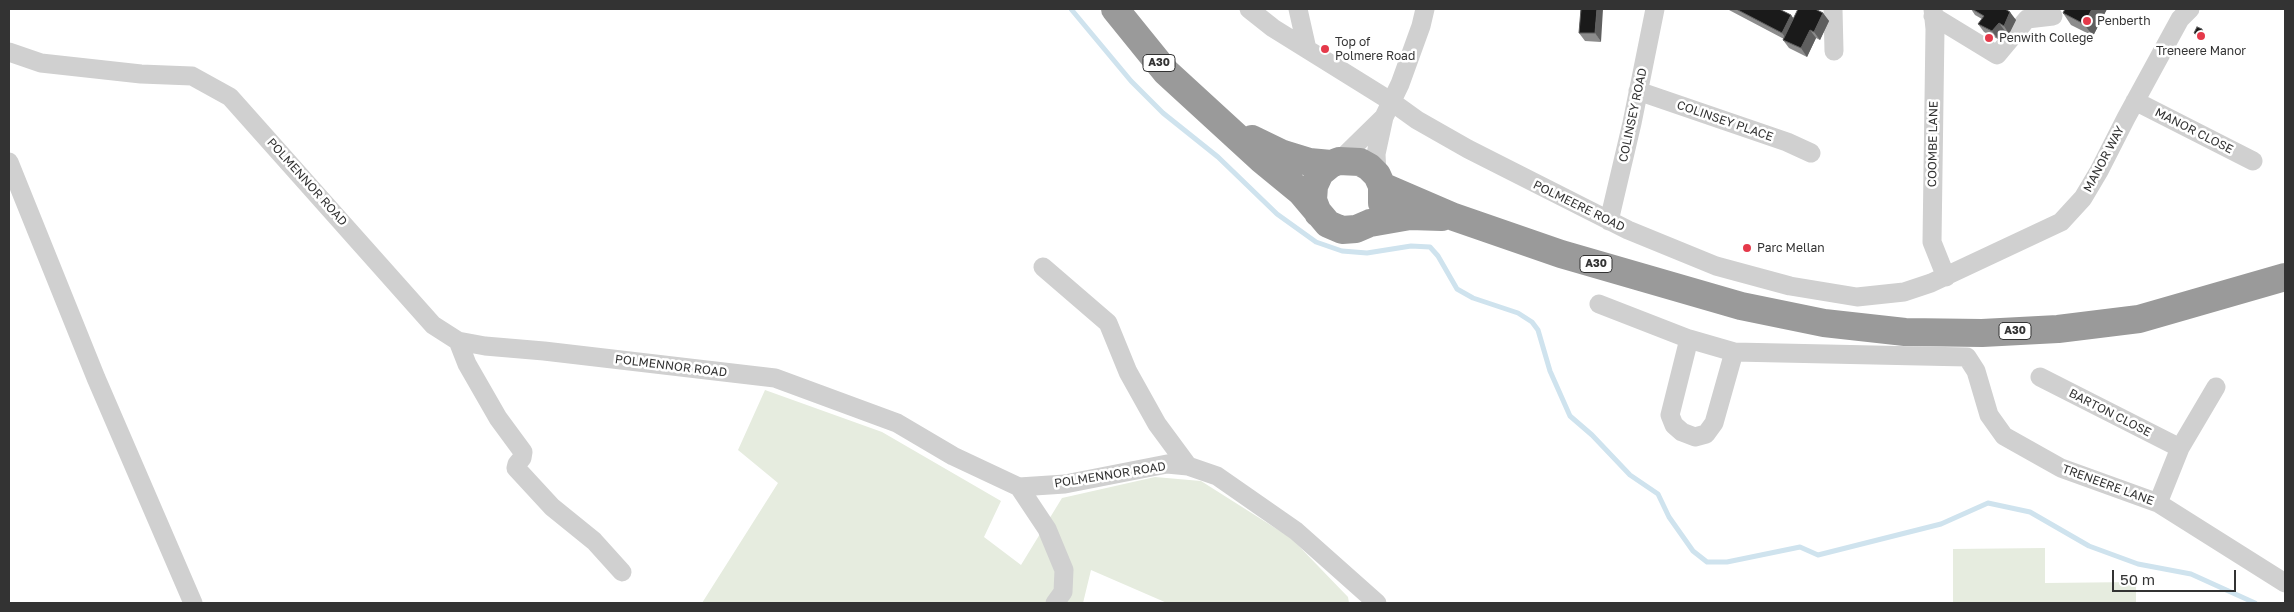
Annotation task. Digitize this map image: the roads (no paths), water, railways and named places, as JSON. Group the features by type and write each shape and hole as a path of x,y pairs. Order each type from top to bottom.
{"highway":[{"name":"A30","path":"1115,9 1166,72 1208,112 1301,192 1328,224 1342,230 1356,229 1370,223 1410,216 1454,217"},
{"name":"A30","path":"1208,112 1258,143 1283,154 1309,162 1360,162 1379,181 1454,217 1560,254 1741,306 1824,323 1904,332 1982,333 2058,329 2139,319 2285,277"},
{"path":"1318,213 1313,200 1314,186 1320,173 1335,163"},
{"path":"1370,223 1379,212 1383,200 1379,181"}],"street":[{"name":"POLMEERE ROAD","path":"1248,9 1273,28 1307,49 1388,110 1417,120 1468,149 1609,221 1716,266 1790,286 1857,297 1904,292 1946,277"},
{"path":"1298,9 1307,49"},
{"path":"1379,181 1376,154 1388,110 1418,35 1425,9"},
{"name":"COLINSEY ROAD","path":"1609,221 1655,9"},
{"path":"1833,9 1834,51"},
{"name":"MANOR WAY","path":"1946,277 2061,222 2083,198 2180,19 2190,9"},
{"path":"1933,12 1996,55 2027,19 2053,16"},
{"name":"COOMBE LANE","path":"1933,12 1932,242 1946,277"},
{"name":"POLMENNOR ROAD","path":"9,52 41,63 141,74 192,76 230,97 433,325 458,341 485,346 544,351 775,378 897,423 954,456 1019,487 1065,484 1167,464 1188,466 1217,476 1296,531 1377,603"},
{"name":"COLINSEY PLACE","path":"1638,91 1787,142 1811,153"},
{"name":"MANOR CLOSE","path":"2135,101 2253,161"},
{"path":"1335,163 1388,110"},
{"path":"9,162 96,378 193,603"},
{"path":"1043,267 1108,323 1128,372 1157,424 1188,466"},
{"path":"1599,304 1689,339 1734,352 1714,422 1706,434 1694,437 1682,432 1674,425 1670,415 1689,339"},
{"path":"458,341 467,364 498,418 523,452 516,468 552,507 594,541 622,572"},
{"name":"TRENEERE LANE","path":"1734,352 1968,357 1976,371 1989,415 2004,436 2062,468 2158,503 2285,583"},
{"name":"BARTON CLOSE","path":"2040,377 2180,448"},
{"path":"2158,503 2180,448 2216,387"},
{"path":"1019,487 1046,529 1064,570 1063,592 1055,603"}],"waterway":[{"path":"1071,9 1131,81 1163,113 1218,157 1277,214 1316,242 1342,251 1367,253 1411,246 1430,247 1438,256 1457,289 1473,298 1518,313 1532,322 1538,330 1550,371 1570,416 1592,435 1630,475 1658,494 1669,517 1693,551 1707,562 1727,562 1800,547 1818,555 1941,524 1988,503 2030,512 2089,546 2138,564 2191,574 2255,603"}],"place":[{"name":"Penberth","path":"2087,21"},
{"name":"Treneere Manor","path":"2201,36"},
{"name":"Penwith College","path":"1989,38"},
{"name":"Top of Polmere Road","path":"1325,49"},
{"name":"Parc Mellan","path":"1747,248"}]}
